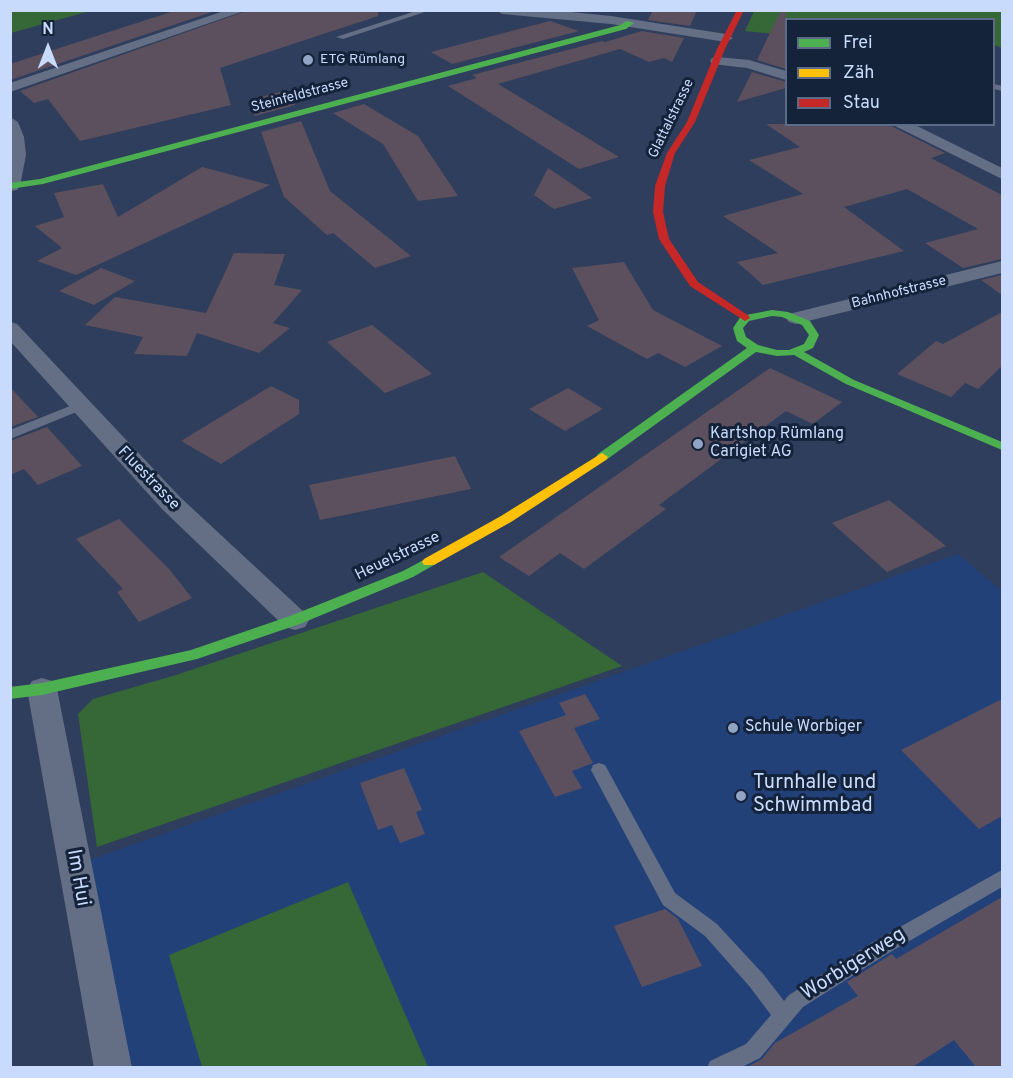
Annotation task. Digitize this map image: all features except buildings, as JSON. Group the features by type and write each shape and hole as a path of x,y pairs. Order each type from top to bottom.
{"street":[{"path":"10,88 241,10"},
{"path":"502,10 543,12 726,38"},
{"name":"Glattalstrasse","path":"741,10 726,38 691,122 671,153 660,186 658,212 664,239 694,284 745,318"},
{"name":"Steinfeldstrasse","path":"11,180 40,182 623,27 630,23"},
{"path":"717,61 749,64 785,76"},
{"path":"10,122 16,137 18,155 11,180"},
{"path":"904,126 998,168"},
{"name":"Bahnhofstrasse","path":"796,318 1002,267"},
{"path":"772,313 796,318 806,323 814,335 809,346 797,352 777,353 754,348 741,339 738,333 738,328 745,318 772,313"},
{"name":"Fluestrasse","path":"10,328 171,503 295,620"},
{"name":"Heuelstrasse","path":"26,691 192,655 295,620 408,574 506,519 627,441 754,348"},
{"path":"797,352 850,382 1002,446"},
{"name":"Im Hui","path":"26,691 112,1068"}],"lane":[{"path":"340,37 428,10"},
{"path":"10,435 80,406"},
{"path":"599,770 669,899 711,930 784,1016"},
{"name":"Worbigerweg","path":"717,1068 753,1051 796,1001 880,948 1002,878"}],"shaded area":[{"name":"Schule Worbiger","path":"958,554 1002,591 1002,1067 122,1067 75,865"}],"green space":[{"path":"11,10 90,10 90,11 11,33"},
{"path":"754,11 1002,11 1002,48 995,45 995,18 785,18 785,35 745,31"},
{"path":"483,572 622,666 97,847 78,714 93,699 176,675"},
{"path":"348,882 428,1067 202,1067 169,955"}],"traffic: fast":[{"path":"10,186 40,182 623,27 630,23"},
{"path":"772,313 784,314 806,323 814,335 809,346 790,353 777,353 754,348 741,339 738,328 745,318 772,313"},
{"path":"602,457 754,348"},
{"path":"797,352 850,382 1002,446"},
{"path":"10,693 42,689 192,655 295,620 408,574 429,562"}],"traffic: slow":[{"path":"429,562 506,519 602,457"}],"traffic: jam":[{"path":"741,10 721,49 691,122 671,153 660,186 658,212 664,239 694,284 745,318"}],"place":[{"name":"ETG Rümlang","path":"308,60"},
{"name":"Kartshop Rümlang Carigiet AG","path":"698,444"},
{"name":"Schule Worbiger","path":"733,728"},
{"name":"Turnhalle und Schwimmbad","path":"741,796"}]}
